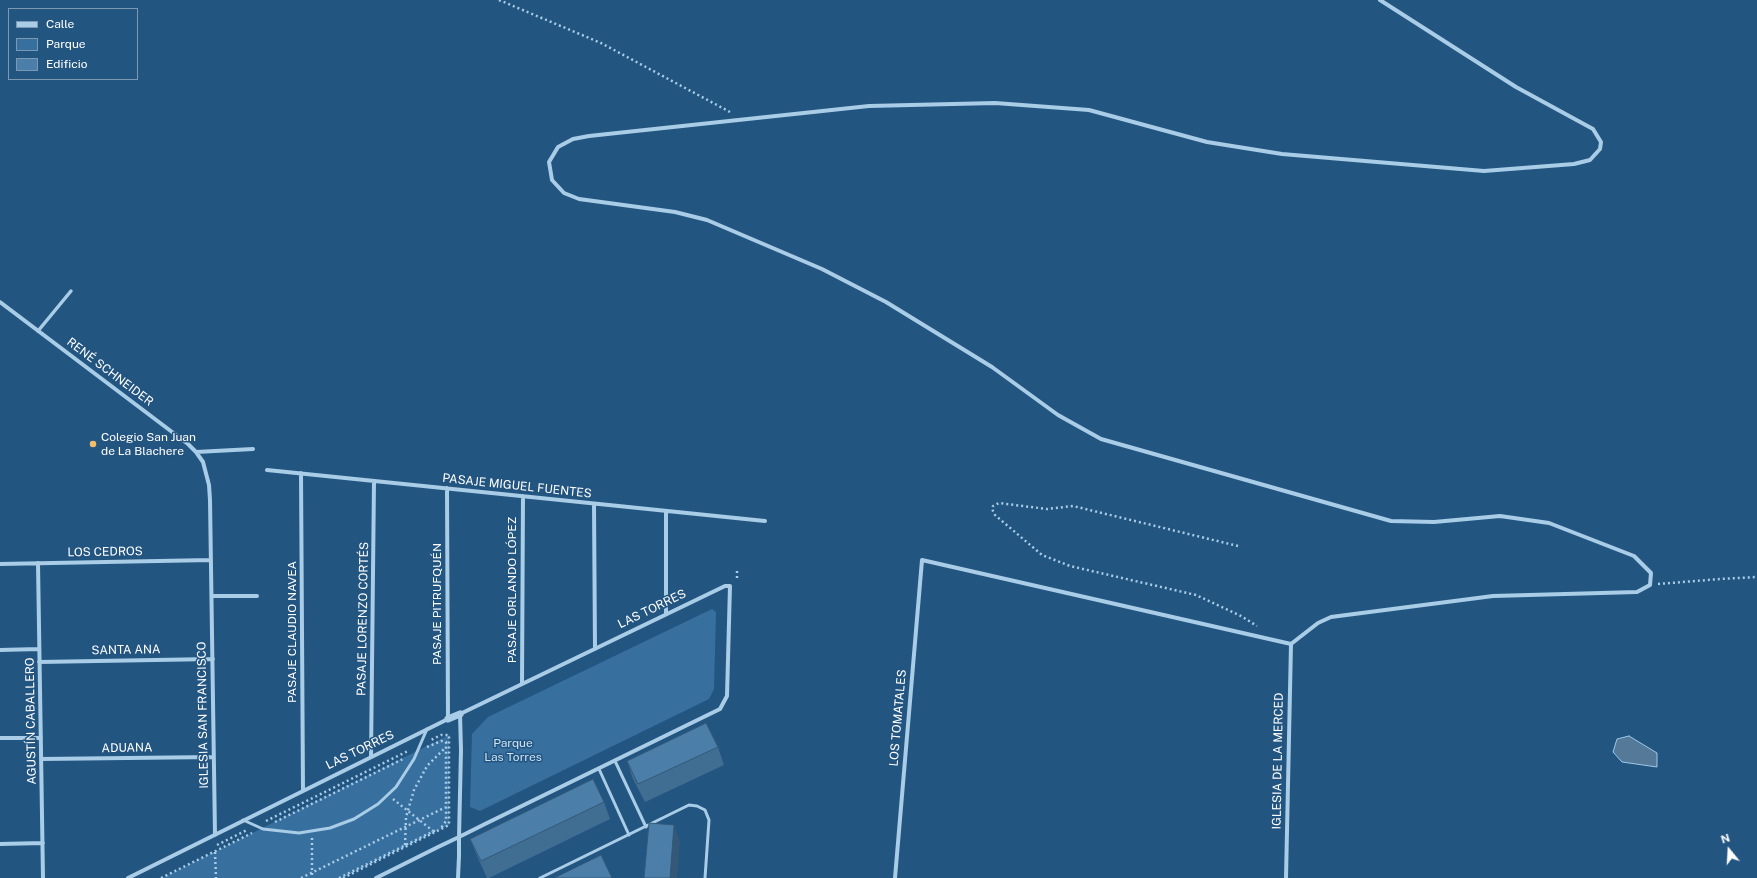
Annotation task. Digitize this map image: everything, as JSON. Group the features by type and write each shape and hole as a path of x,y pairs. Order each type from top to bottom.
{"street":[{"path":"1270,639 1291,644 1318,623 1331,618 1493,596 1637,592 1650,585 1651,573 1634,556 1549,523 1500,516 1434,522 1391,520 1102,439 1058,415 992,367 886,302 822,269 707,220 675,212 579,199 564,193 552,180 549,162 558,147 573,139 589,136 869,106 995,103 1089,110 1207,142 1282,154 1484,171 1574,164 1590,160 1600,149 1600,142 1593,129 1516,87 1380,0"},
{"path":"38,331 71,291"},
{"name":"RENÉ SCHNEIDER","path":"0,302 196,452 203,462"},
{"path":"196,452 253,449"},
{"name":"IGLESIA SAN FRANCISCO","path":"203,462 209,484 215,835"},
{"name":"PASAJE MIGUEL FUENTES","path":"267,470 765,521"},
{"name":"PASAJE CLAUDIO NAVEA","path":"301,474 303,791"},
{"name":"PASAJE LORENZO CORTÉS","path":"371,757 374,481"},
{"name":"PASAJE PITRUFQUÉN","path":"447,488 448,719"},
{"name":"PASAJE ORLANDO LÓPEZ","path":"522,684 523,496"},
{"path":"594,504 595,648"},
{"path":"666,511 666,614"},
{"name":"LOS CEDROS","path":"0,564 211,560"},
{"name":"LOS TOMATALES","path":"895,878 922,560 1270,639"},
{"name":"AGUSTÍN CABALLERO","path":"38,563 43,878"},
{"name":"LAS TORRES","path":"128,878 448,719 725,586 730,586 727,696 720,709 598,768 383,876 376,878"},
{"path":"212,596 257,596"},
{"name":"IGLESIA DE LA MERCED","path":"1286,878 1291,644"},
{"path":"0,650 39,649"},
{"name":"SANTA ANA","path":"39,662 213,659"},
{"path":"458,878 460,714"},
{"path":"0,738 41,738"},
{"name":"ADUANA","path":"41,759 214,757"},
{"path":"0,844 43,843"}],"lane":[{"path":"243,820 262,828 286,832 312,832 330,828 354,819 370,810 388,795 403,778 427,730"},
{"path":"615,761 646,827"},
{"path":"598,768 629,835"},
{"path":"540,878 689,806 697,806 705,810 709,820 705,878"}],"path":[{"path":"499,0 601,43 745,119"},
{"path":"1238,546 1073,506 1046,508 998,503 992,509 995,515 1042,555 1070,566 1196,595 1251,622 1270,639"},
{"path":"737,569 737,578"},
{"path":"1650,585 1757,577"},
{"path":"214,847 420,745 441,735 449,735 449,825 343,878"},
{"path":"161,878 417,752 443,740 446,742 446,807 445,823 442,827 339,878"},
{"path":"405,845 405,827 414,790 427,766 446,747"},
{"path":"388,795 434,831"},
{"path":"301,878 446,807"},
{"path":"312,832 312,878"},
{"path":"215,852 216,878"}],"green space":[{"name":"Parque Las Torres","path":"712,609 716,612 714,689 709,699 480,811 470,807 472,734 488,717"},
{"name":"Parque Las Torres","path":"449,735 449,825 342,878 162,878"}],"shaded area":[{"path":"1629,736 1657,753 1657,767 1622,762 1613,752 1617,739"}],"building":[{"path":"706,723 718,747 638,784 627,761"},
{"path":"593,779 604,802 481,861 470,839"},
{"path":"649,823 674,825 670,878 644,878"},
{"path":"601,855 612,878 554,878"}],"place":[{"name":"Colegio San Juan de La Blachere","path":"93,444"}]}
